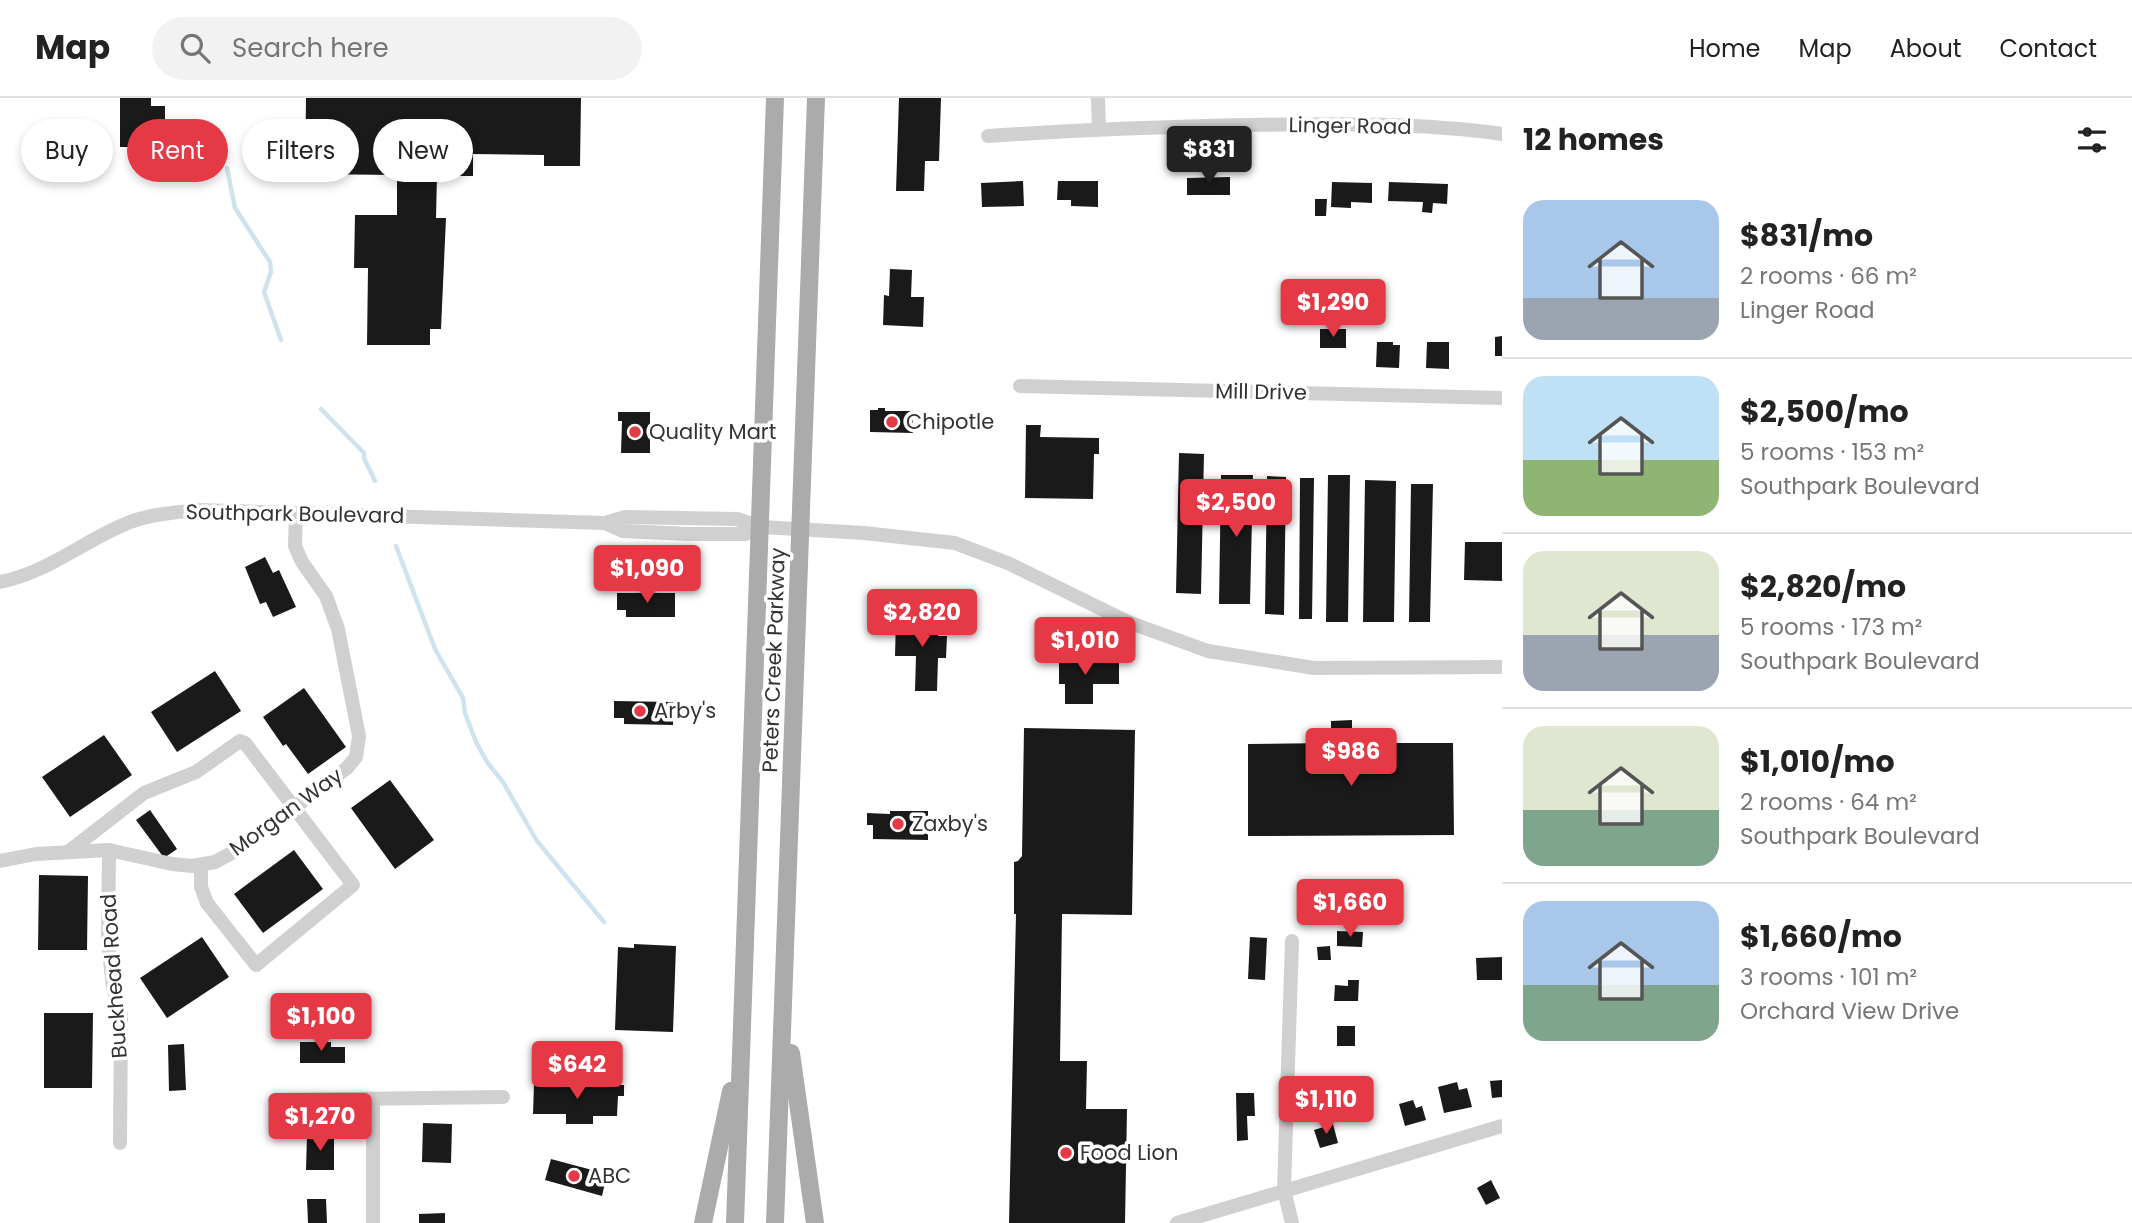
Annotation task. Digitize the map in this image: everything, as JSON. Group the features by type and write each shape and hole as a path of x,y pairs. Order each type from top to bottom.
{"main road":[{"name":"Peters Creek Parkway","path":"735,1223 775,98"},
{"name":"Peters Creek Parkway","path":"775,1223 816,98"},
{"path":"784,999 815,1223"},
{"path":"703,1223 726,1119 741,1032"}],"street":[{"path":"1098,98 1099,129"},
{"name":"Linger Road","path":"988,136 1099,129 1336,123 1467,129 1502,134"},
{"name":"Mill Drive","path":"1020,386 1502,398"},
{"name":"Southpark Boulevard","path":"0,582 38,570 123,524 149,516 198,510 605,523 623,531 689,534 745,534 761,527 864,533 955,543 1010,564 1128,622 1208,651 1314,668 1502,667"},
{"name":"Morgan Way","path":"0,861 36,854 109,850 172,864 201,865 215,862 295,808 347,768 356,757 359,736 338,629 331,607 302,562 295,546 296,513"},
{"path":"68,852 144,793 196,772 240,741 245,743 353,885 256,965 207,903 201,887 201,865"},
{"name":"Buckhead Road","path":"109,850 108,943 113,987 121,1016 120,1143"},
{"path":"1292,941 1284,1190 1292,1223"},
{"path":"275,1100 503,1097"},
{"path":"373,1099 373,1223"},
{"path":"1177,1223 1502,1126"}],"building":[{"path":"120,98 151,98 151,106 165,106 165,119 127,119 127,147 120,147"},
{"path":"306,98 581,98 580,166 544,166 544,155 473,154 473,119 373,119 373,175 359,175 359,119 306,119"},
{"path":"899,98 941,98 939,161 925,161 924,191 896,191"},
{"path":"1230,177 1230,195 1187,195 1187,178"},
{"path":"1023,181 1024,206 982,207 981,183"},
{"path":"1058,181 1098,181 1098,207 1071,206 1071,200 1057,200"},
{"path":"397,182 437,182 436,218 446,218 441,329 430,329 430,345 367,345 368,268 354,268 355,215 397,215"},
{"path":"1332,182 1372,183 1372,203 1351,202 1351,208 1331,207"},
{"path":"1389,182 1448,184 1447,204 1433,203 1432,213 1422,212 1423,202 1388,201"},
{"path":"1315,199 1327,199 1326,216 1315,216"},
{"path":"890,269 912,270 911,297 924,297 923,327 883,325 884,295 889,296"},
{"path":"1302,292 1317,292 1316,310 1301,309"},
{"path":"1320,329 1346,329 1346,348 1320,348"},
{"path":"1502,336 1502,356 1495,356 1495,337"},
{"path":"1377,342 1400,345 1399,368 1376,367"},
{"path":"1427,342 1449,342 1449,369 1426,368"},
{"name":"Chipotle","path":"885,408 885,411 913,411 913,433 870,432 870,410"},
{"path":"618,412 650,412 650,453 621,453 622,421 618,421"},
{"path":"1026,425 1041,425 1040,437 1099,438 1099,454 1094,454 1093,499 1025,498"},
{"path":"1179,453 1204,454 1201,594 1176,593"},
{"path":"1221,475 1253,475 1250,604 1219,604"},
{"path":"1328,475 1350,475 1348,622 1326,622"},
{"path":"1267,476 1286,477 1284,615 1265,614"},
{"path":"1300,478 1314,478 1312,619 1299,619"},
{"path":"1365,480 1396,481 1394,622 1363,622"},
{"path":"1411,484 1433,484 1430,622 1409,622"},
{"path":"1465,542 1502,542 1502,581 1464,580"},
{"path":"265,557 273,573 279,570 296,607 273,617 266,602 260,604 245,567"},
{"path":"617,593 675,593 675,617 626,617 626,610 617,610"},
{"path":"896,619 938,620 938,636 947,636 946,658 938,658 937,691 915,691 916,656 895,656"},
{"path":"1066,655 1093,655 1093,662 1119,662 1119,684 1093,684 1093,704 1065,704 1065,684 1059,684 1059,662 1066,662"},
{"path":"215,671 241,711 177,752 151,712"},
{"path":"304,688 346,747 308,774 286,744 283,746 263,717"},
{"path":"614,701 673,702 673,725 624,724 624,718 614,718"},
{"path":"1352,720 1352,743 1453,743 1454,835 1248,836 1248,744 1331,743 1331,721"},
{"path":"1024,728 1135,730 1132,915 1062,914 1060,1061 1087,1061 1086,1109 1127,1109 1125,1223 1009,1223 1016,914 1014,862 1022,856"},
{"path":"104,735 132,775 70,817 42,777"},
{"path":"390,780 434,840 395,869 351,808"},
{"path":"150,810 177,849 164,858 136,820"},
{"path":"890,811 928,811 928,840 873,839 873,825 867,825 867,813 890,814"},
{"path":"294,850 323,889 263,933 234,894"},
{"path":"39,875 88,876 87,950 38,950"},
{"path":"1337,931 1363,932 1362,947 1337,946"},
{"path":"202,937 229,977 167,1018 140,978"},
{"path":"1250,937 1267,938 1265,980 1248,979"},
{"path":"634,944 676,946 673,1032 615,1030 618,947 634,948"},
{"path":"1330,946 1331,960 1318,960 1317,947"},
{"path":"1502,957 1502,980 1477,980 1476,958"},
{"path":"1348,980 1359,980 1358,1001 1334,1001 1335,985 1348,986"},
{"path":"44,1013 93,1013 92,1088 44,1088"},
{"path":"1337,1026 1355,1026 1355,1046 1337,1046"},
{"path":"300,1042 331,1042 331,1047 345,1047 345,1063 300,1063"},
{"path":"184,1044 186,1090 169,1091 168,1045"},
{"path":"1502,1080 1502,1097 1492,1098 1490,1081"},
{"path":"1457,1082 1459,1090 1467,1088 1472,1107 1444,1113 1438,1087"},
{"path":"534,1084 624,1085 624,1096 618,1096 617,1116 593,1116 593,1124 566,1124 566,1114 533,1114"},
{"path":"1236,1093 1254,1093 1255,1116 1247,1116 1248,1140 1237,1141"},
{"path":"1413,1100 1416,1108 1422,1106 1426,1120 1405,1126 1399,1104"},
{"path":"423,1123 452,1124 451,1163 422,1162"},
{"path":"1333,1124 1338,1143 1320,1148 1314,1130"},
{"path":"307,1135 334,1135 334,1170 306,1170"},
{"path":"551,1159 607,1174 602,1196 545,1180"},
{"path":"1491,1180 1500,1198 1486,1205 1477,1188"},
{"path":"307,1199 326,1199 327,1223 308,1223"},
{"path":"445,1213 445,1223 419,1223 419,1214"}],"waterway":[{"path":"228,173 235,208 270,262 271,272 264,292 281,340"},
{"path":"321,409 364,453 375,481"},
{"path":"396,546 435,649 463,698 465,713 487,762 503,782 537,841 604,922"}],"place":[{"name":"Chipotle","path":"892,422"},
{"name":"Quality Mart","path":"635,432"},
{"name":"Arby's","path":"640,711"},
{"name":"Zaxby's","path":"898,824"},
{"name":"Food Lion","path":"1066,1153"},
{"name":"ABC","path":"574,1176"}]}
